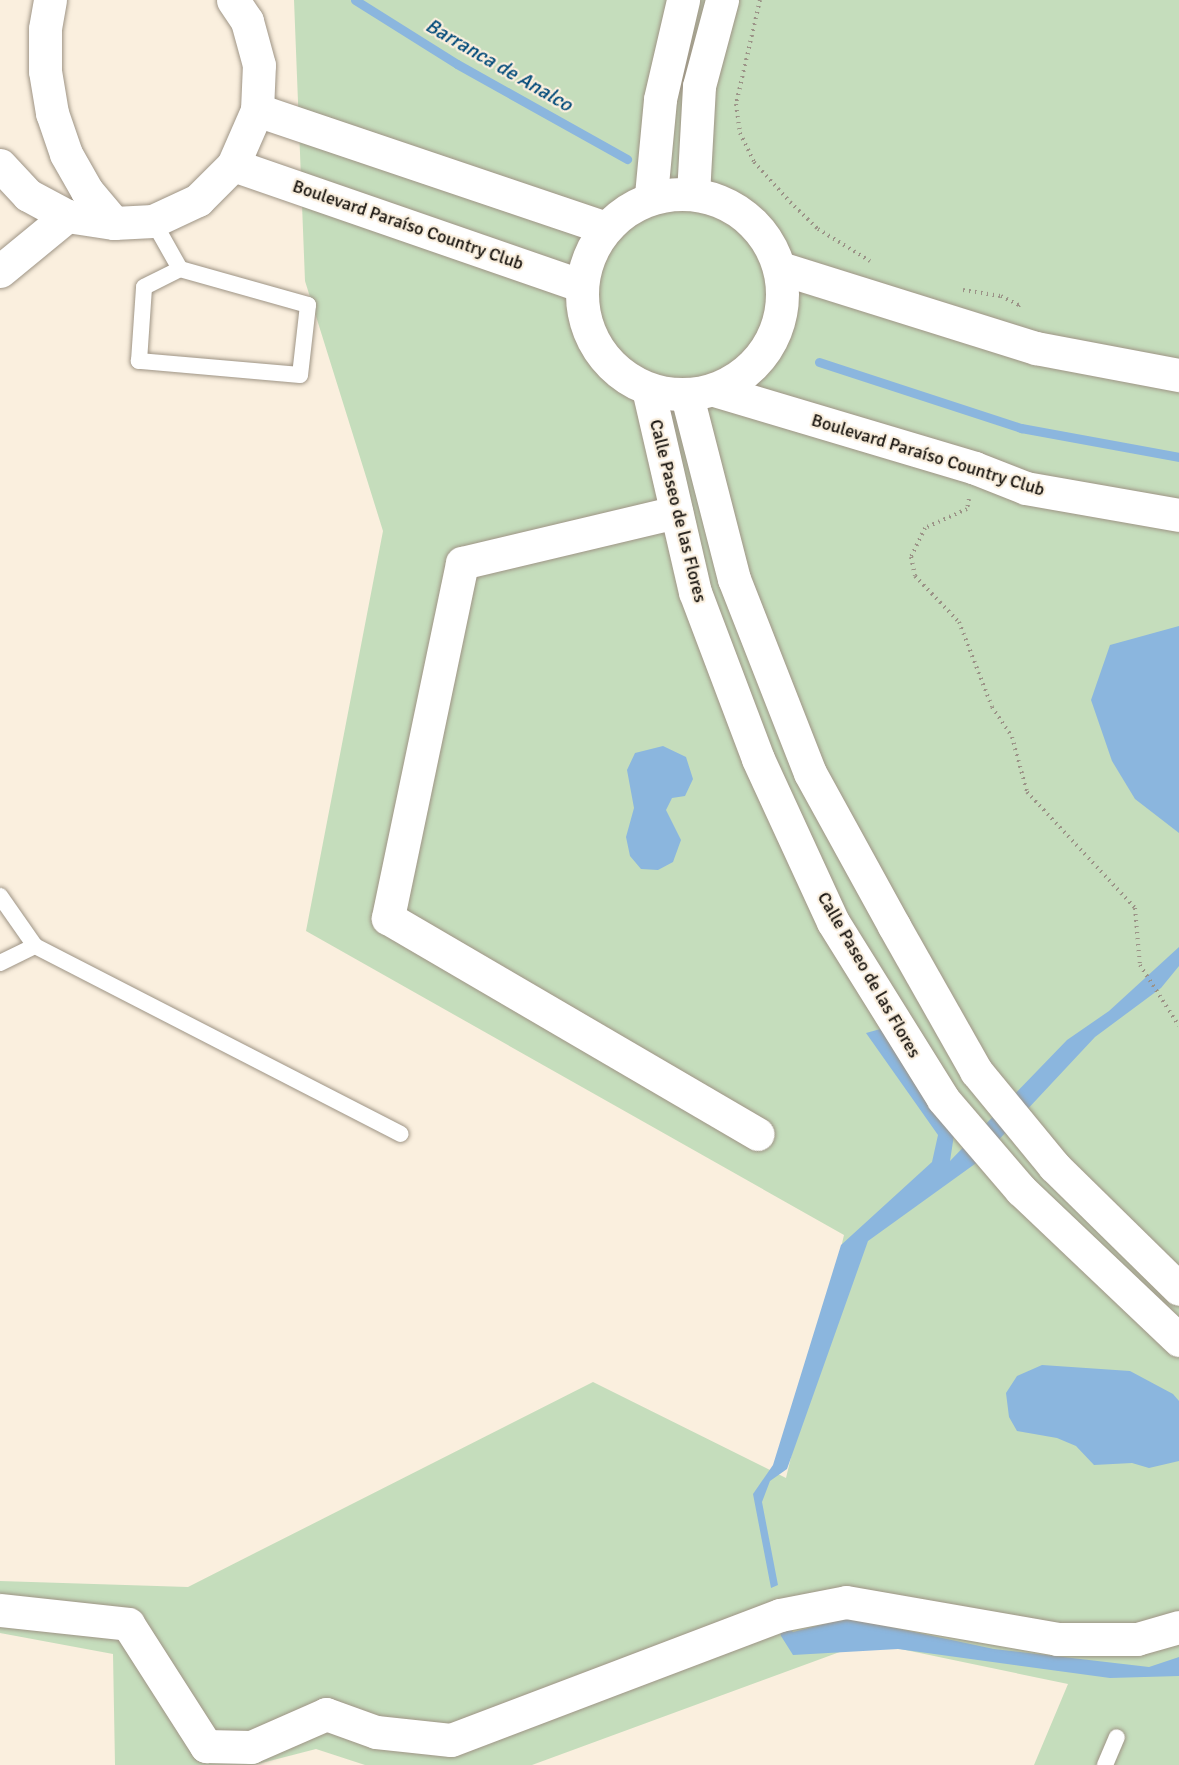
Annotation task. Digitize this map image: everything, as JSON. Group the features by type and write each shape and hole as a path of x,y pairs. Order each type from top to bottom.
{"street":[{"path":"50,0 45,29 45,71 52,113 76,172 114,223"},
{"path":"0,165 28,195 67,216 114,223 153,220 198,200 233,165 257,110 259,64 247,21 233,0"},
{"path":"651,195 660,99 683,0"},
{"path":"693,194 699,86 722,0"},
{"path":"257,110 606,228"},
{"name":"Boulevard Paraíso Country Club","path":"233,165 582,286"},
{"path":"693,194 722,201 748,218 768,240 780,268 783,299 777,329 762,357 701,393 649,393 609,364 593,341 584,314 582,286 590,255 606,228 651,195 693,194"},
{"path":"0,271 67,216"},
{"path":"780,268 1036,348 1179,375"},
{"name":"Calle Paseo de las Flores","path":"649,393 695,592 758,759 833,922 943,1099 1021,1190 1179,1340"},
{"name":"Boulevard Paraíso Country Club","path":"701,393 975,468 1026,488 1179,515"},
{"name":"Calle Paseo de las Flores","path":"701,393 734,579 810,773 976,1071 1054,1166 1179,1289"},
{"path":"676,512 462,563 388,918 758,1134"},
{"path":"795,840 837,822"},
{"path":"0,1610 128,1624 206,1746 251,1746 326,1714 376,1732 451,1740 780,1615 846,1602 1057,1639 1137,1639 1179,1627"}],"lane":[{"path":"153,220 180,269 308,305 300,375 139,361 144,287 180,269"},
{"path":"0,896 35,946 402,1134"},
{"path":"0,963 35,946"},
{"path":"1105,1765 1117,1737"}],"path":[{"path":"760,0 736,105 740,133 754,162 818,229 874,262"},
{"path":"960,290 1001,296 1019,305 1007,339"},
{"path":"975,468 967,509 925,528 911,556 915,576 959,622 992,707 1012,737 1027,792 1135,908 1140,965 1157,995 1179,1026"}],"green space":[{"path":"294,0 1179,0 1179,1765 1034,1765 1068,1684 867,1642 532,1765 365,1765 316,1749 254,1765 115,1765 113,1654 0,1633 0,1581 188,1587 593,1382 786,1478 844,1235 306,931 383,531 305,281"}],"water":[{"path":"1179,626 1179,833 1135,799 1112,761 1091,700 1110,645"},
{"path":"663,746 686,757 693,779 685,796 672,798 666,810 681,840 673,862 658,870 641,869 630,856 626,837 634,808 627,770 635,753"},
{"path":"1179,947 1179,966 1161,988 1095,1037 979,1161 868,1241 787,1469 770,1481 762,1502 778,1585 771,1588 753,1494 773,1465 841,1245 932,1162 938,1135 866,1033 884,1028 954,1135 950,1161 1067,1040 1109,1011"},
{"path":"1042,1365 1130,1371 1173,1394 1179,1401 1179,1461 1149,1468 1132,1463 1094,1465 1076,1446 1057,1438 1017,1431 1009,1417 1006,1393 1017,1376"},
{"path":"777,1617 793,1632 848,1618 994,1649 1149,1667 1179,1657 1179,1676 1110,1678 898,1649 793,1655 781,1636"}],"waterway":[{"name":"Barranca de Analco","path":"355,0 457,64 627,159"},
{"path":"819,362 1021,428 1179,457"}]}
